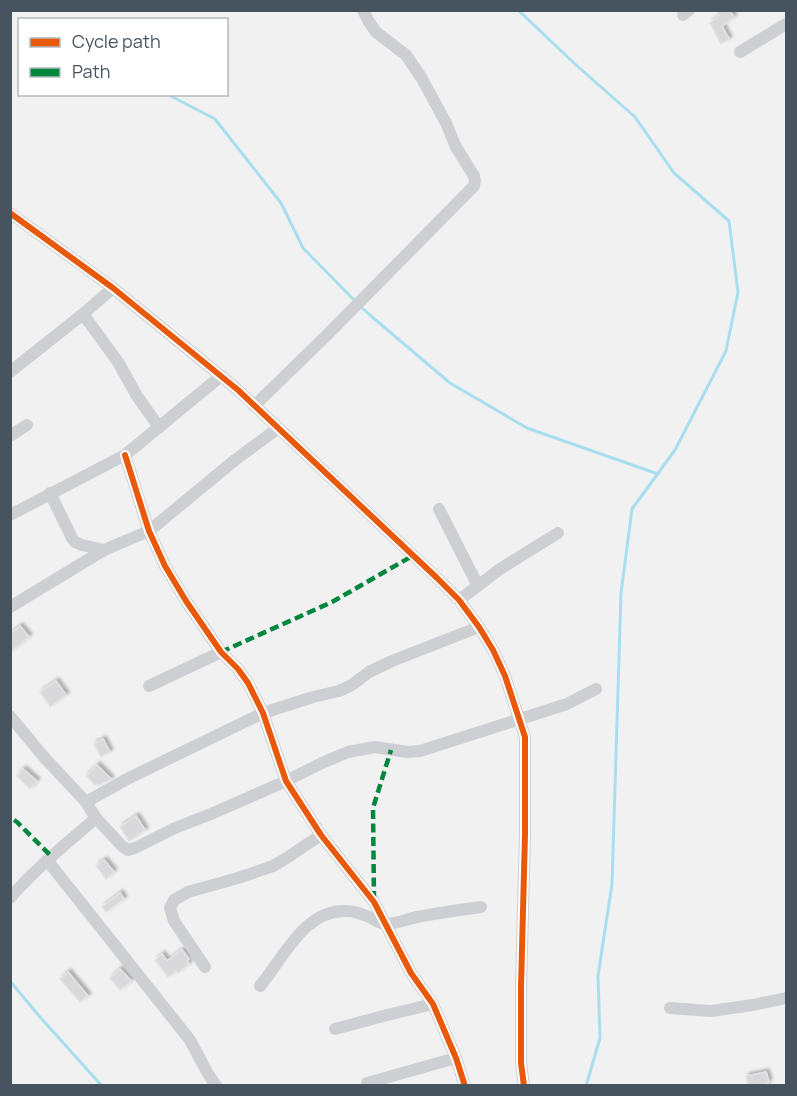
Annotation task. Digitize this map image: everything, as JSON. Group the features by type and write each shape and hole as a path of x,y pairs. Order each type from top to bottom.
{"street":[{"path":"254,406 474,186 474,176 456,147 421,77 406,55 376,32 363,10"},
{"path":"740,52 786,24"},
{"path":"10,213 113,288 238,390 459,600 493,650 505,676 525,737 521,987 521,1063 524,1086"},
{"path":"10,372 113,288"},
{"path":"83,314 118,362 142,404 159,427"},
{"path":"10,515 125,455 221,376"},
{"path":"10,436 27,425"},
{"path":"10,607 104,550 149,531 235,460 278,429"},
{"path":"125,455 149,531 165,566 186,602 222,652 248,683 262,713 286,781 321,835 374,902 411,973 433,1004 465,1086"},
{"path":"50,493 75,542 104,550"},
{"path":"439,509 478,586"},
{"path":"459,600 500,569 558,533"},
{"path":"86,802 139,773 262,713 313,697 339,692 369,672 392,661 479,627"},
{"path":"148,686 222,652"},
{"path":"10,716 86,802 96,818 128,850 135,849 175,828 354,751 375,747 407,752 420,751 567,704 596,689"},
{"path":"10,898 47,860 96,818"},
{"path":"205,967 174,921 170,908 174,900 188,892 273,866 321,835"},
{"path":"47,860 190,1040 216,1086"},
{"path":"260,986 295,939 323,916 340,910 352,911 384,924 481,907"},
{"path":"670,1008 711,1011 786,998"},
{"path":"335,1029 433,1004"},
{"path":"367,1083 456,1058"}],"building":[{"path":"716,10 729,10 734,17 722,26 729,39 721,44 710,23 719,16"},
{"path":"20,626 29,637 10,652 10,634"},
{"path":"56,681 66,695 50,707 40,692"},
{"path":"103,739 110,752 101,757 94,744"},
{"path":"97,765 111,779 98,786 86,776"},
{"path":"23,769 37,781 30,789 17,776"},
{"path":"136,816 145,830 129,841 120,827"},
{"path":"104,860 114,872 106,879 96,866"},
{"path":"120,893 124,899 106,912 102,907"},
{"path":"182,950 189,959 187,961 189,964 178,973 176,971 168,977 155,960 162,954 167,961"},
{"path":"120,969 131,981 120,990 110,978"},
{"path":"68,972 88,996 80,1002 60,979"},
{"path":"766,1072 769,1082 766,1083 767,1086 748,1086 746,1076"}],"waterway":[{"path":"518,10 635,117 674,173 729,221 738,292 726,351 675,450 632,509 621,593 612,884 598,976 600,1038 586,1086"},
{"path":"171,96 215,119 281,203 303,248 356,302"},
{"path":"360,306 450,383 527,428 658,474"},
{"path":"10,981 102,1086"}],"marked path":[{"path":"221,652 332,602 414,555"},
{"path":"374,900 373,808 391,750"},
{"path":"14,820 51,856"}],"cycle path":[{"path":"10,213 113,288 238,390 459,600 493,650 505,676 525,737 521,987 521,1063 524,1086"},
{"path":"125,455 149,531 165,566 221,652 248,683 263,713 286,781 321,835 374,902 411,973 433,1004 465,1086"}]}
